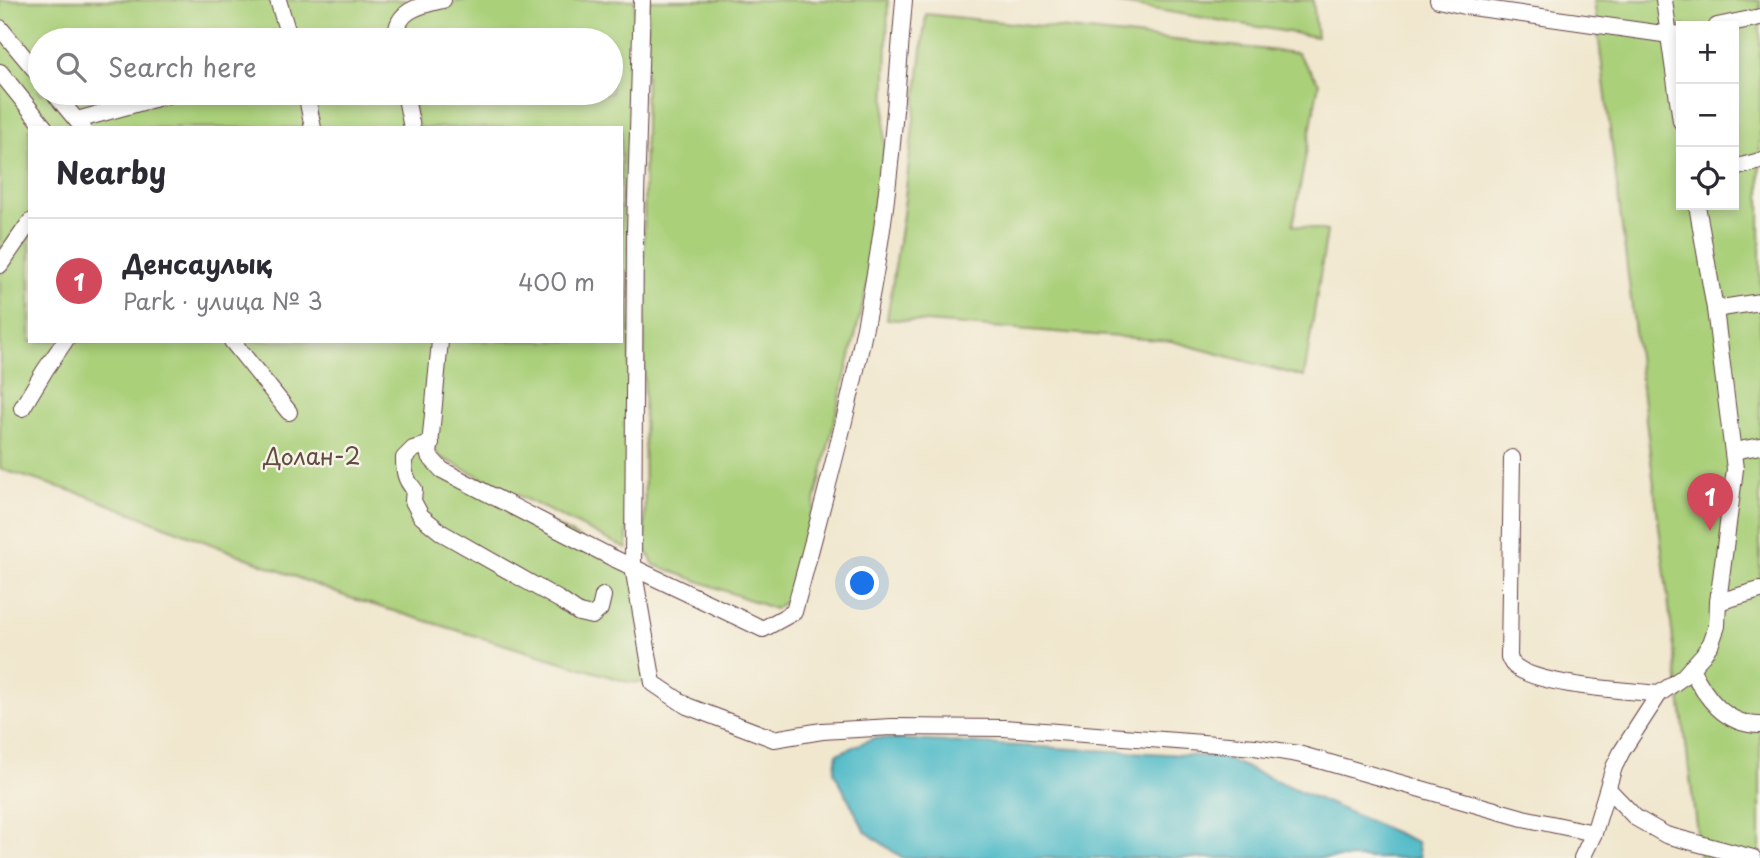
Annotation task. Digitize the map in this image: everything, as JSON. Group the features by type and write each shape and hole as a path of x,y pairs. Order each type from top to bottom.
{"street":[{"path":"278,0 286,28"},
{"path":"397,28 401,18 418,6 443,0"},
{"path":"642,0 635,229 633,567 653,683 687,706 774,739 822,731 892,727 1004,728 1255,747 1298,754 1523,818 1594,833"},
{"path":"440,343 429,456 442,470 600,552 764,628 794,612 848,409 879,250 893,135 904,0"},
{"path":"1438,0 1676,35 1664,0"},
{"path":"1738,21 1760,16"},
{"path":"0,27 28,61"},
{"path":"2,81 43,126"},
{"path":"64,105 80,124 139,105"},
{"path":"308,105 313,126"},
{"path":"407,105 412,126"},
{"path":"1739,166 1760,160"},
{"path":"1582,858 1594,833 1614,767 1622,751 1659,694 1683,677 1703,655 1717,626 1735,469 1715,309 1698,210"},
{"path":"0,265 28,225"},
{"path":"1715,309 1760,302"},
{"path":"22,408 64,343"},
{"path":"234,343 289,412"},
{"path":"431,444 413,449 404,458 404,474 414,489 413,501 421,516 442,533 579,613 592,616 600,609 603,596"},
{"path":"1734,451 1760,446"},
{"path":"1512,458 1508,657 1513,665 1535,676 1566,683 1659,694"},
{"path":"1718,602 1760,590"},
{"path":"1691,668 1701,688 1720,710 1737,721 1760,725"},
{"path":"1608,789 1636,818 1666,835 1753,858"}],"green space":[{"name":"Долан-2","path":"0,0 416,0 403,28 28,28 28,105 407,105 412,126 28,126 28,343 440,343 429,457 633,567 653,683 628,682 347,597 88,496 0,469"},
{"path":"464,0 635,0 627,549 438,456 433,447 442,343 623,343 623,126 418,126 413,105 623,105 623,28 404,28 406,20 419,11"},
{"path":"648,0 888,0 884,156 870,274 792,596 775,609 654,565 645,548 644,206"},
{"path":"1099,0 1313,0 1317,37"},
{"path":"1594,0 1760,0 1760,858 1700,858"},
{"path":"926,14 1297,53 1319,83 1293,225 1327,231 1304,377 1171,341 887,319 903,215"}],"water":[{"path":"874,738 1222,757 1417,842 1420,858 902,858 865,831 834,772 837,754"}],"place":[{"name":"Денсаулық","path":"1710,531"}]}
